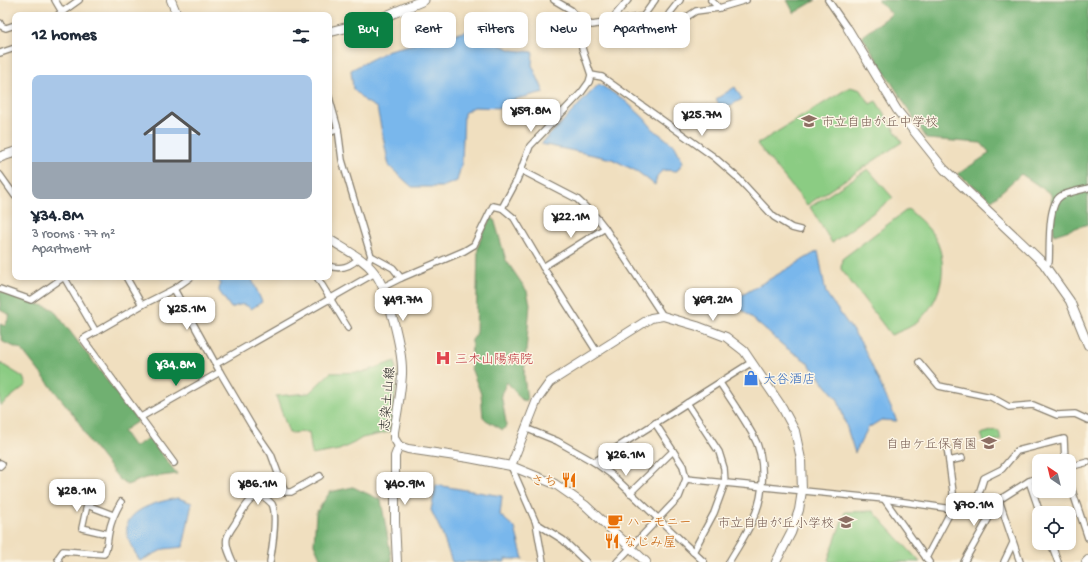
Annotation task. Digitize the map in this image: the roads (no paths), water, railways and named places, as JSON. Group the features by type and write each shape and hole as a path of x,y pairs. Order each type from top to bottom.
{"main road":[{"path":"332,31 377,20 424,0"},
{"path":"0,157 12,153"}],"street":[{"path":"55,0 60,12"},
{"path":"61,12 79,0"},
{"path":"171,0 176,12"},
{"path":"554,0 573,12"},
{"path":"618,12 628,0"},
{"path":"646,12 655,0"},
{"path":"671,12 680,0"},
{"path":"711,0 719,8"},
{"path":"690,15 696,11 719,8 746,0"},
{"path":"828,0 848,29 897,110 944,169 1045,265 1070,301 1088,345"},
{"path":"0,23 6,28 12,26"},
{"path":"502,208 517,180 530,146 581,93 589,82 591,75 582,48"},
{"path":"0,53 12,49"},
{"path":"591,75 602,77 714,157 738,178 774,217 792,228 800,230"},
{"path":"332,108 338,129 342,160 371,256 367,265"},
{"path":"332,132 338,129"},
{"path":"521,170 577,199 598,219 663,316"},
{"path":"0,175 12,192"},
{"path":"1045,265 1049,262 1051,219 1054,205 1061,196 1088,188"},
{"path":"383,287 464,251 474,245 493,206 502,208 514,218 597,352"},
{"path":"543,267 605,228"},
{"name":"志染土山線","path":"332,241 360,258 375,273 383,287 400,350 402,374 394,432 394,438 399,446 395,456 395,522 397,562"},
{"path":"371,256 393,268 401,278"},
{"path":"332,267 338,269 354,263 360,258"},
{"path":"216,364 375,273"},
{"path":"0,289 31,300 60,280"},
{"path":"66,280 96,332"},
{"path":"128,280 142,305"},
{"path":"174,463 83,339 142,305 174,289 187,280"},
{"path":"319,280 348,328"},
{"path":"174,289 220,372 253,428 271,454 285,492 291,492 320,476"},
{"path":"543,562 536,523 511,466 537,400 550,382 651,318 663,316 697,326 726,337 744,351 782,407 795,431 801,459 802,491 799,510 791,533 776,562"},
{"path":"594,462 752,362"},
{"path":"919,362 939,386 991,397 1009,407 1033,405 1057,415 1075,414 1088,420"},
{"path":"142,418 220,372"},
{"path":"720,383 754,436 761,458 761,486 754,518 729,562"},
{"path":"687,403 719,452 724,468 725,483 714,514 693,552"},
{"path":"617,562 679,497 686,479 682,466 656,423"},
{"path":"525,428 557,441 594,462 612,475 704,562"},
{"path":"976,506 984,478 1002,469 1017,451 1064,439 1065,454"},
{"path":"399,446 408,450 469,458 511,466 555,484 585,505 646,562"},
{"path":"884,499 928,560 952,509 953,492 947,447"},
{"path":"630,493 673,451"},
{"path":"949,461 962,458"},
{"path":"1076,465 1088,462"},
{"path":"0,463 2,464 0,466"},
{"path":"686,479 884,499 952,509 976,506 999,500 1032,480"},
{"path":"1029,481 1038,506"},
{"path":"233,562 227,547 227,538 252,498 260,496 267,499 272,505 273,510 274,526 270,562"},
{"path":"1075,498 1088,538"},
{"path":"999,500 1020,562"},
{"path":"964,562 999,500"},
{"path":"59,562 58,558 63,551 104,554 108,546 108,534 113,515 121,502"},
{"path":"108,534 82,528 87,505 113,515"},
{"path":"536,523 563,540 586,562"},
{"path":"1004,562 1014,543"},
{"path":"1054,550 1058,562"}],"water":[{"path":"464,32 464,48 507,48 512,50 533,52 532,65 544,92 504,102 502,108 474,107 464,113 462,162 457,181 442,187 412,187 389,166 377,108 365,101 353,89 351,70 389,50 401,47 456,48 456,34"},
{"path":"599,84 623,99 644,118 653,129 675,146 683,162 677,171 663,170 657,176 655,185 638,172 612,159 541,144"},
{"path":"735,87 742,99 722,110 716,99"},
{"path":"818,251 826,293 862,344 897,421 881,420 868,428 855,453 838,400 806,361 785,347 732,301"},
{"path":"218,280 252,280 262,302 251,309 246,305 239,305 231,308 219,291 220,283"},
{"path":"436,485 502,496 500,515 515,528 523,559 505,559 505,562 452,562 441,531 431,510"},
{"path":"178,498 192,503 183,547 164,549 140,561 132,547 127,533 127,525 131,518 137,512 153,504"}],"place":[{"name":"市立自由が丘中学校","path":"809,121"},
{"name":"三木山陽病院","path":"443,358"},
{"name":"大谷酒店","path":"751,378"},
{"name":"自由ケ丘保育園","path":"989,443"},
{"name":"さち","path":"569,480"},
{"name":"ハーモニー","path":"615,521"},
{"name":"市立自由が丘小学校","path":"846,522"},
{"name":"なじみ屋","path":"612,541"}]}
